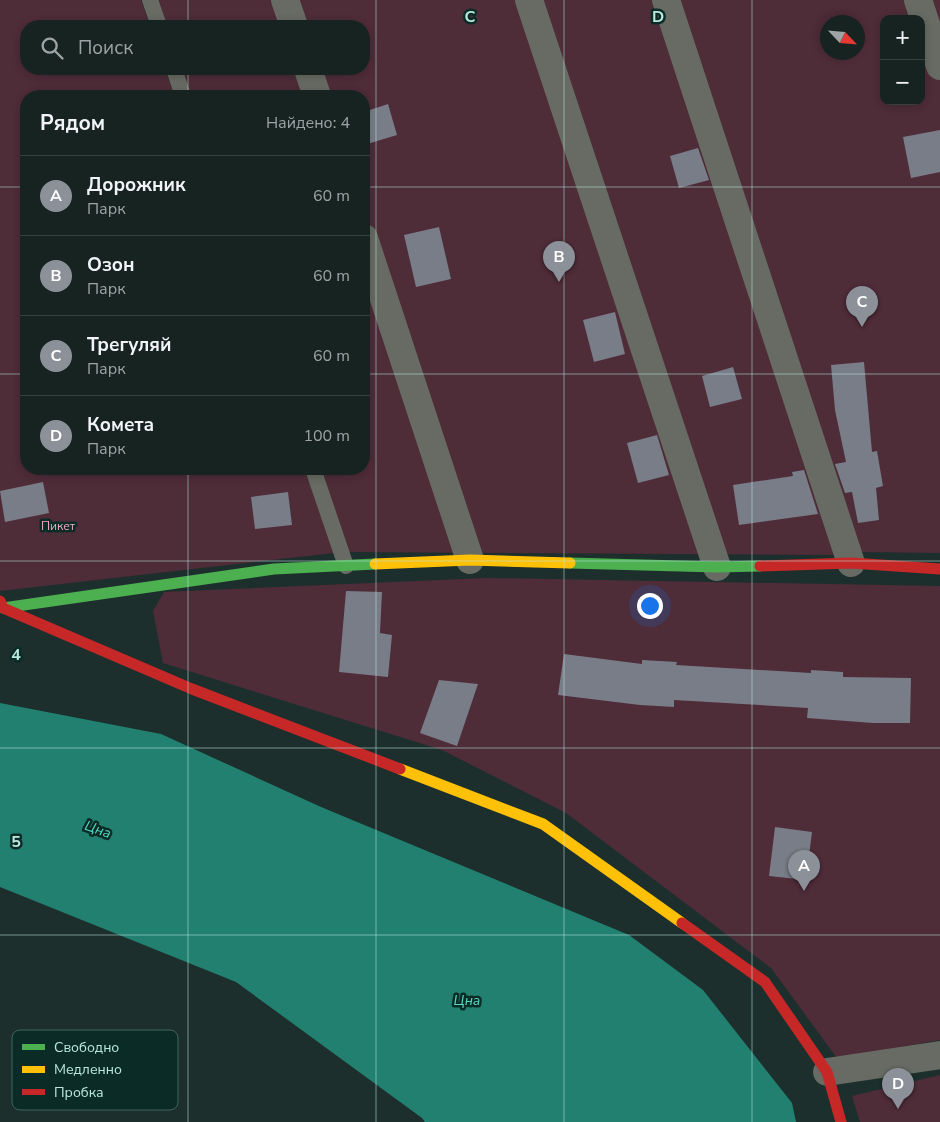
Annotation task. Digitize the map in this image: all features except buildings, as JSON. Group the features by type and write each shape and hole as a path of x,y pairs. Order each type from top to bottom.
{"street":[{"path":"286,0 292,20"},
{"path":"528,0 718,567"},
{"path":"666,0 851,563"},
{"path":"918,0 940,66"},
{"path":"310,75 315,90"},
{"path":"370,256 470,560"},
{"path":"1,606 274,569 470,560 718,567 851,563 940,569"},
{"path":"1,606 192,689 543,824 764,982 827,1072 841,1122"},
{"path":"827,1072 940,1055"}],"lane":[{"path":"150,0 157,20"},
{"path":"176,75 181,90"},
{"path":"315,475 346,566"}],"green space":[{"name":"Пикет","path":"0,0 141,0 148,20 20,20 20,75 167,75 173,90 20,90 20,475 307,475 334,553 0,591"},
{"path":"156,0 662,0 837,555 347,552 321,475 370,475 370,90 187,90 182,75 370,75 370,20 163,20"},
{"path":"676,0 940,0 940,553 859,552"},
{"path":"487,578 940,586 940,1040 837,1058 771,968 566,813 442,750 163,663 153,611 164,592"},
{"path":"940,1075 940,1122 860,1122 852,1096"}],"water":[{"name":"Цна","path":"0,703 161,734 321,807 629,935 703,990 792,1103 796,1122 425,1122 236,982 0,887"}],"traffic: fast":[{"path":"570,563 717,567 760,566"},
{"path":"3,608 274,569 375,564"}],"traffic: slow":[{"path":"375,564 470,560 570,563"},
{"path":"400,769 543,824 682,923"}],"traffic: jam":[{"path":"760,566 851,563 940,569"},
{"path":"0,601 3,608 192,689 400,769"},
{"path":"682,923 765,982 827,1072 841,1122"}],"place":[{"name":"Озон","path":"559,282"},
{"name":"Трегуляй","path":"862,327"},
{"name":"Дорожник","path":"804,891"},
{"name":"Комета","path":"898,1109"}]}
